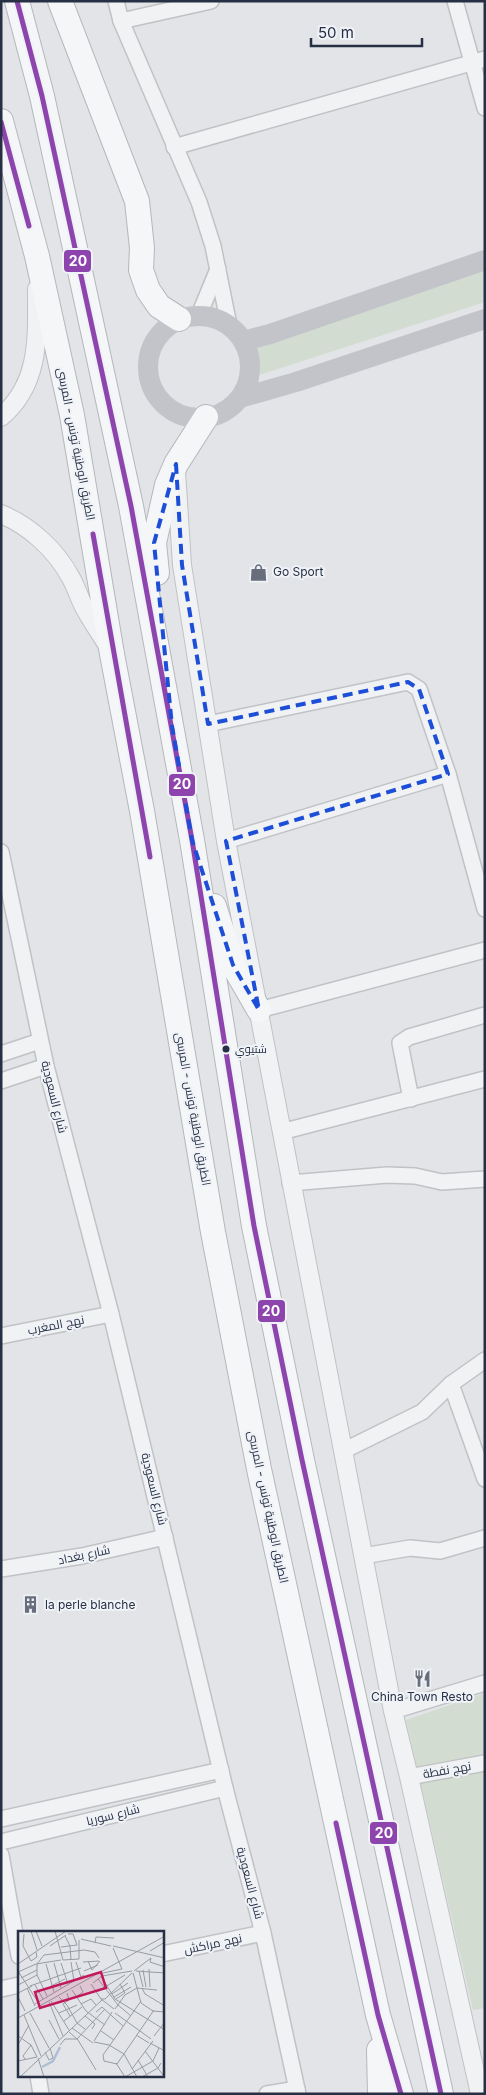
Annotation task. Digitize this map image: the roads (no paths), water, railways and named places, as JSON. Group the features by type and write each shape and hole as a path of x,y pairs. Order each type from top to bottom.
{"highway":[{"path":"17,1 42,96 111,406 192,840 254,1226 302,1460 441,2094"},
{"path":"30,1 42,96"},
{"path":"60,1 137,200 142,248 141,270 148,290 159,306 189,317"},
{"name":"الطريق الوطنية تونس - المرسى","path":"1,121 36,256 72,415 112,654 142,811 213,1232 259,1469 378,2015 401,2094"},
{"path":"172,726 154,543 164,494 176,464 206,417"},
{"path":"192,840 234,965 259,1010"},
{"path":"378,2015 380,2094"}],"main road":[{"path":"243,341 270,334 485,260"},
{"path":"189,317 215,318 229,325 243,341 250,361 250,374 240,398 219,414 206,417 193,418 169,408 159,398 150,380 148,360 158,336 168,326 189,317"},
{"path":"240,398 296,382 485,319"}],"street":[{"path":"116,1 121,21 199,202 213,246 229,325"},
{"path":"121,21 211,1"},
{"path":"455,1 478,61 485,108"},
{"path":"174,147 478,61"},
{"path":"1,417 10,409 27,383 35,360 37,330 36,256"},
{"path":"189,317 218,268"},
{"path":"176,464 182,565 226,841 290,1183 393,1711 410,1777 480,2094"},
{"path":"1,514 13,518 40,538 57,558 71,577 83,606 112,654"},
{"path":"208,724 408,682 420,689 448,774 485,909"},
{"path":"226,841 448,774"},
{"name":"شارع السعودية","path":"1,852 4,882 40,1041 111,1314 225,1788 263,1933 298,2091"},
{"path":"259,1010 485,950"},
{"path":"411,1099 400,1043 404,1039 485,1015"},
{"path":"1,1054 40,1041"},
{"path":"1,1081 46,1066"},
{"path":"281,1132 485,1079"},
{"path":"290,1183 387,1175 415,1176 442,1182 485,1180"},
{"name":"نهج المغرب","path":"1,1336 111,1314"},
{"path":"343,1450 422,1412 451,1384 485,1360"},
{"path":"451,1384 485,1479"},
{"name":"شارع بغداد","path":"1,1569 82,1556 165,1537"},
{"path":"363,1556 410,1548 440,1551 485,1538"},
{"path":"393,1711 485,1682"},
{"name":"نهج نفطة","path":"410,1777 485,1763"},
{"name":"شارع سوريا","path":"1,1818 221,1770"},
{"name":"شارع سوريا","path":"1,1842 225,1788"},
{"path":"1,1855 18,1950"},
{"name":"نهج مراكش","path":"164,1954 263,1933"},
{"path":"1,1988 18,1985"},
{"path":"38,2078 40,2094"},
{"path":"267,2094 298,2091"}],"place":[{"name":"Go Sport","path":"259,572"},
{"name":"شتيوي","path":"226,1049"},
{"name":"la perle blanche","path":"31,1605"},
{"name":"China Town Resto","path":"422,1678"}]}
